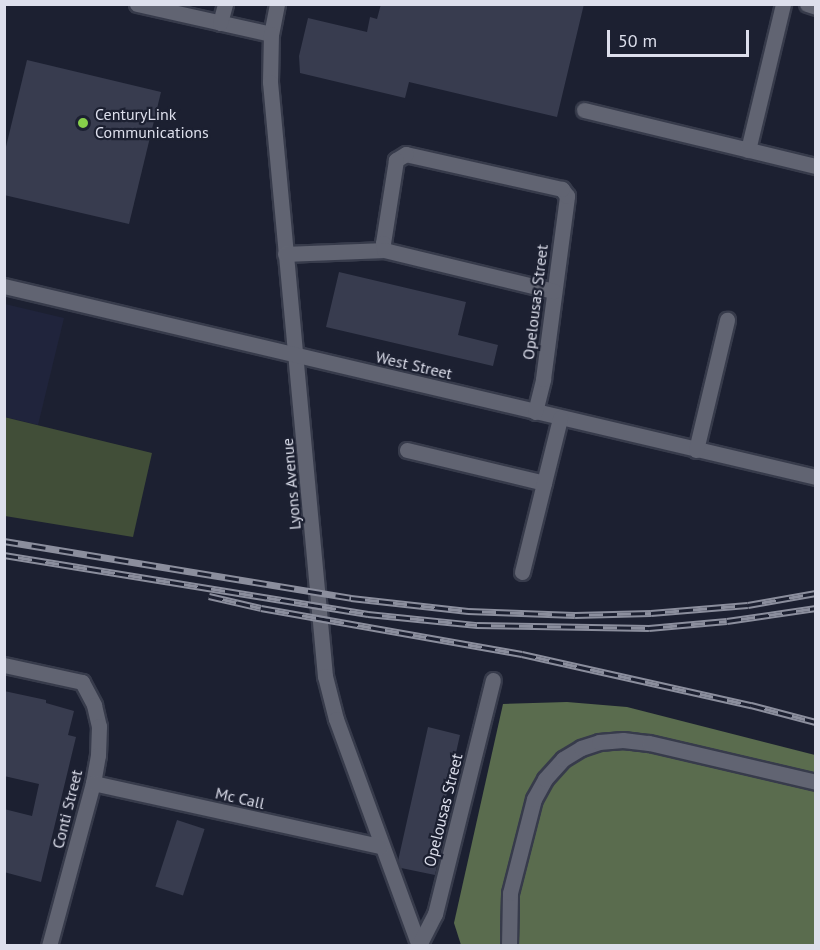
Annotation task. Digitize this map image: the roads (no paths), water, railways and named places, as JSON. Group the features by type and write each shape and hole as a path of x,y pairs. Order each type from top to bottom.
{"street":[{"path":"137,4 155,6 271,34"},
{"path":"220,23 225,4"},
{"name":"Lyons Avenue","path":"277,4 271,34 270,82 325,676 336,719 380,846 419,945"},
{"path":"748,150 783,4"},
{"path":"807,4 816,7"},
{"path":"584,110 816,166"},
{"name":"Opelousas Street","path":"384,250 383,243 396,160 406,154 562,189 567,196 543,379 535,412"},
{"path":"285,254 384,250 554,291"},
{"name":"West Street","path":"4,286 297,357 816,477"},
{"path":"696,450 727,320"},
{"path":"522,572 560,418"},
{"path":"407,450 544,483"},
{"name":"Conti Street","path":"4,665 82,682 94,705 99,726 93,783 49,945"},
{"name":"Opelousas Street","path":"419,945 435,914 493,680"},
{"path":"509,945 510,893 534,799 545,779 563,759 581,748 599,742 623,740 648,743 816,782"},
{"name":"Mc Call","path":"93,783 380,846"}],"railway":[{"path":"4,541 351,598 468,611 575,615 651,613 748,605 816,593"},
{"path":"4,555 368,614 477,625 649,628 727,621 816,608"},
{"path":"209,596 261,608 522,654 751,705 816,722"}],"place":[{"name":"CenturyLink Communications","path":"83,123"}]}
